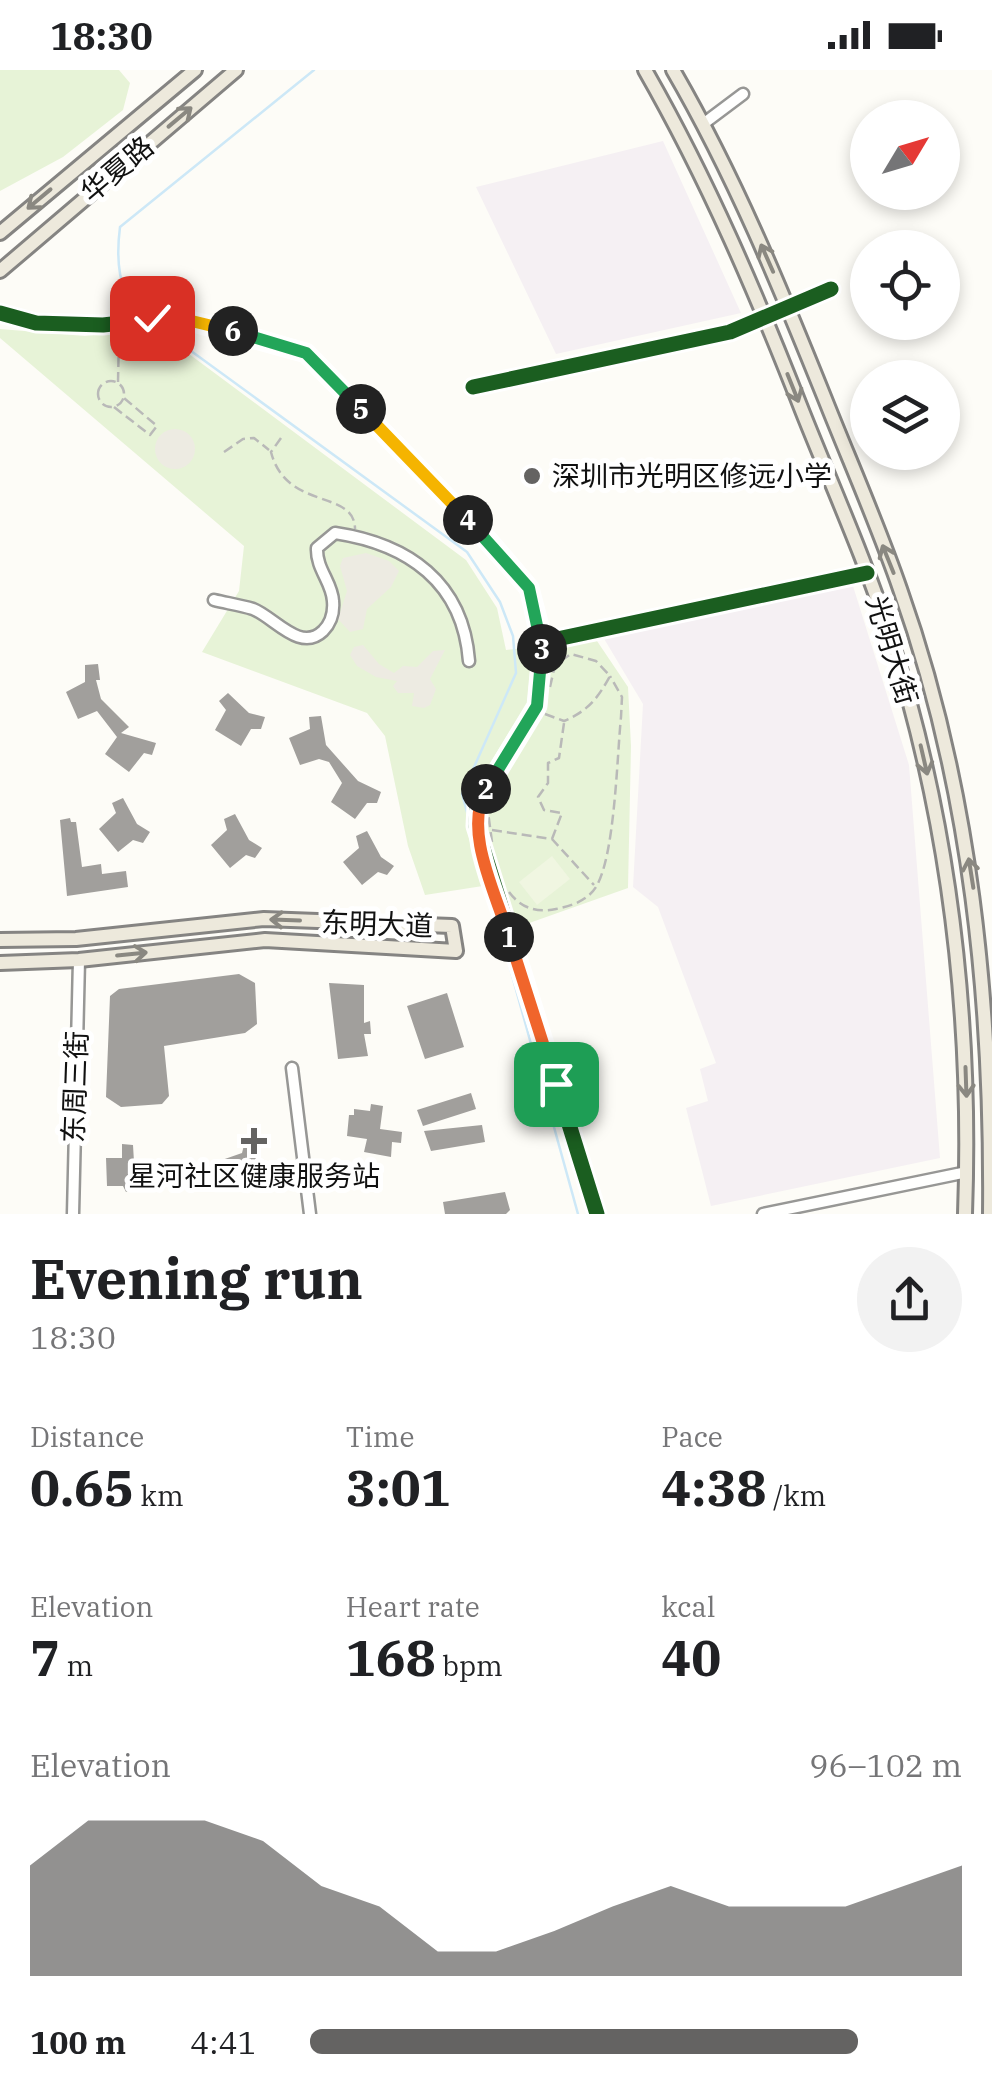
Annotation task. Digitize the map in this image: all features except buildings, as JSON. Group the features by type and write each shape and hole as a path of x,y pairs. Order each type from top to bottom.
{"main road":[{"name":"华夏路","path":"0,233 195,70"},
{"name":"华夏路","path":"0,271 236,70"},
{"name":"光明大街","path":"644,70 692,154 766,319 867,572 918,737 946,876 964,1028 966,1214"},
{"name":"光明大街","path":"673,70 703,124 789,310 900,588 930,683 971,872 991,1054 990,1214"},
{"name":"东明大道","path":"0,940 76,939 264,920 452,926 456,951 264,940 79,960 0,963"}],"street":[{"path":"703,124 743,94"},
{"path":"473,387 730,332 831,289"},
{"path":"0,313 36,323 120,323 175,317 306,353 487,539 529,588 543,642 534,710 477,805 476,826 597,1214"},
{"path":"214,600 266,615 290,634 314,636 323,631 333,611 333,598 316,559 318,548 335,533 354,536 399,549 437,581 454,604 464,628 469,660"},
{"path":"543,642 867,572"},
{"name":"东周三街","path":"73,1214 79,960"},
{"path":"292,1068 310,1214"},
{"path":"762,1214 967,1172"}],"path":[{"path":"118,383 105,382 98,392 102,404 114,407 150,435 157,426 124,398 118,383 120,323"},
{"path":"114,407 124,398"},
{"path":"224,452 242,440 254,438 271,452 275,469 289,484 318,500 342,504 351,512 356,522 354,536"},
{"path":"271,452 281,438"},
{"path":"508,890 517,904 544,912 580,901 596,886 606,852 622,696 596,661 582,656 562,657 555,665 547,700"},
{"path":"534,710 564,721 582,713 598,698 610,676"},
{"path":"552,840 562,812 544,810 538,796 548,783 548,763 559,758 564,721"},
{"path":"493,846 488,812 494,798"},
{"path":"491,830 552,840 596,886"}],"shaded area":[{"path":"663,141 741,313 556,354 476,187"},
{"path":"175,429 189,435 195,449 189,463 175,469 161,463 155,449 161,435"},
{"path":"366,553 389,561 399,571 391,587 367,609 363,629 350,632 338,619 347,591 340,566 343,558"},
{"path":"853,586 909,765 940,1158 711,1206 686,1108 708,1101 700,1069 716,1063 658,907 633,887 643,704 603,637"},
{"path":"363,645 379,664 394,673 403,666 417,667 433,651 445,650 430,679 436,689 430,705 412,706 414,693 398,693 393,686 397,681 376,677 357,666 350,655 354,647"}],"green space":[{"path":"0,70 119,70 130,83 123,110 63,157 0,191"},
{"path":"154,328 466,560 497,608 506,650 597,641 628,687 628,888 518,927 502,883 425,895 408,846 385,736 367,713 202,652 239,591 244,546 0,338 0,329 85,336"},
{"path":"552,856 570,879 537,905 519,882"}],"waterway":[{"path":"144,317 128,298 120,276 120,227 314,70"},
{"path":"154,324 467,552 500,602 513,636 516,673 462,794 578,1214"}],"cycle path":[{"path":"473,387 730,332 831,289"},
{"path":"0,313 36,323 103,325 175,317 306,353 487,539 529,588 543,642 537,706 477,805 476,826 597,1214"},
{"path":"543,642 867,573"}],"place":[{"name":"深圳市光明区修远小学","path":"532,476"},
{"name":"星河社区健康服务站","path":"254,1141"}],"route":[{"path":"152,318 175,317 306,353 487,539 529,588 543,642 537,706 477,805 476,826 556,1084"}]}
